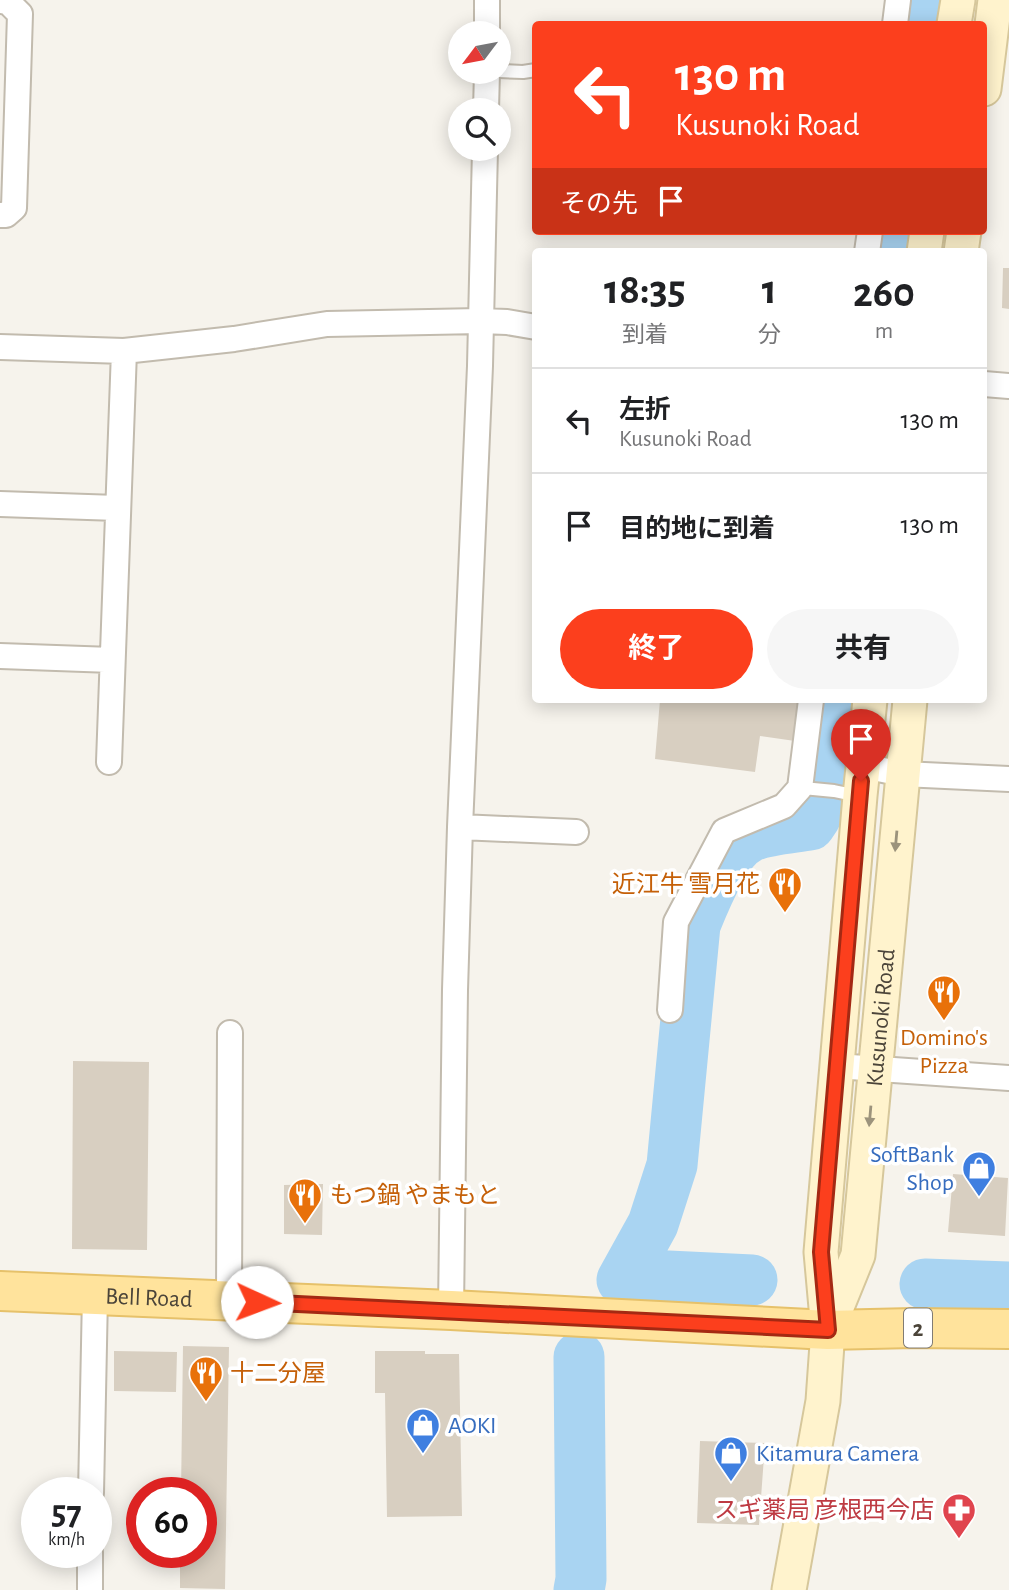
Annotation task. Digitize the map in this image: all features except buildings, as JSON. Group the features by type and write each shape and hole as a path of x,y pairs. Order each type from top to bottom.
{"main road":[{"path":"954,21 958,0"},
{"path":"987,78 994,52 995,0"},
{"name":"Kusunoki Road","path":"789,1590 823,1401 828,1330 821,1252 836,1066 851,784 869,703"},
{"name":"Kusunoki Road","path":"828,1330 858,1255 910,703"},
{"name":"Bell Road","path":"0,1291 451,1310 828,1330 1009,1329"}],"street":[{"path":"487,0 487,21"},
{"path":"895,21 898,0"},
{"path":"0,1 8,2 20,14 14,208 6,215 0,215"},
{"path":"451,1310 455,990 485,161"},
{"path":"0,347 124,351 234,339 327,324 480,321 532,326"},
{"path":"109,762 124,351"},
{"path":"987,384 1009,386"},
{"path":"0,504 117,508"},
{"path":"0,656 112,660"},
{"path":"670,1010 676,922 724,831 784,806 802,788 811,703"},
{"path":"851,784 903,774 1009,779"},
{"path":"460,827 576,832"},
{"path":"229,1300 230,1033"},
{"path":"836,1066 1009,1078"},
{"path":"91,1477 95,1295"},
{"path":"90,1568 90,1590"}],"lane":[{"path":"511,72 532,71"},
{"path":"802,788 851,784"}],"waterway":[{"path":"916,21 919,0"},
{"path":"888,248 889,235"},
{"path":"622,1280 653,1224 672,1165 695,925 717,876 741,843 763,833 810,825 816,816 831,703"},
{"path":"626,1274 752,1280"},
{"path":"925,1284 1009,1287"},
{"path":"579,1357 579,1590"}],"place":[{"name":"近江牛 雪月花","path":"785,914"},
{"name":"Domino's Pizza","path":"944,1022"},
{"name":"SoftBank Shop","path":"979,1198"},
{"name":"もつ鍋 やまもと","path":"305,1225"},
{"name":"十二分屋","path":"206,1403"},
{"name":"AOKI","path":"423,1455"},
{"name":"Kitamura Camera","path":"731,1483"},
{"name":"スギ薬局 彦根西今店","path":"959,1540"}],"route":[{"path":"257,1302 828,1330 821,1252 861,781"}]}
